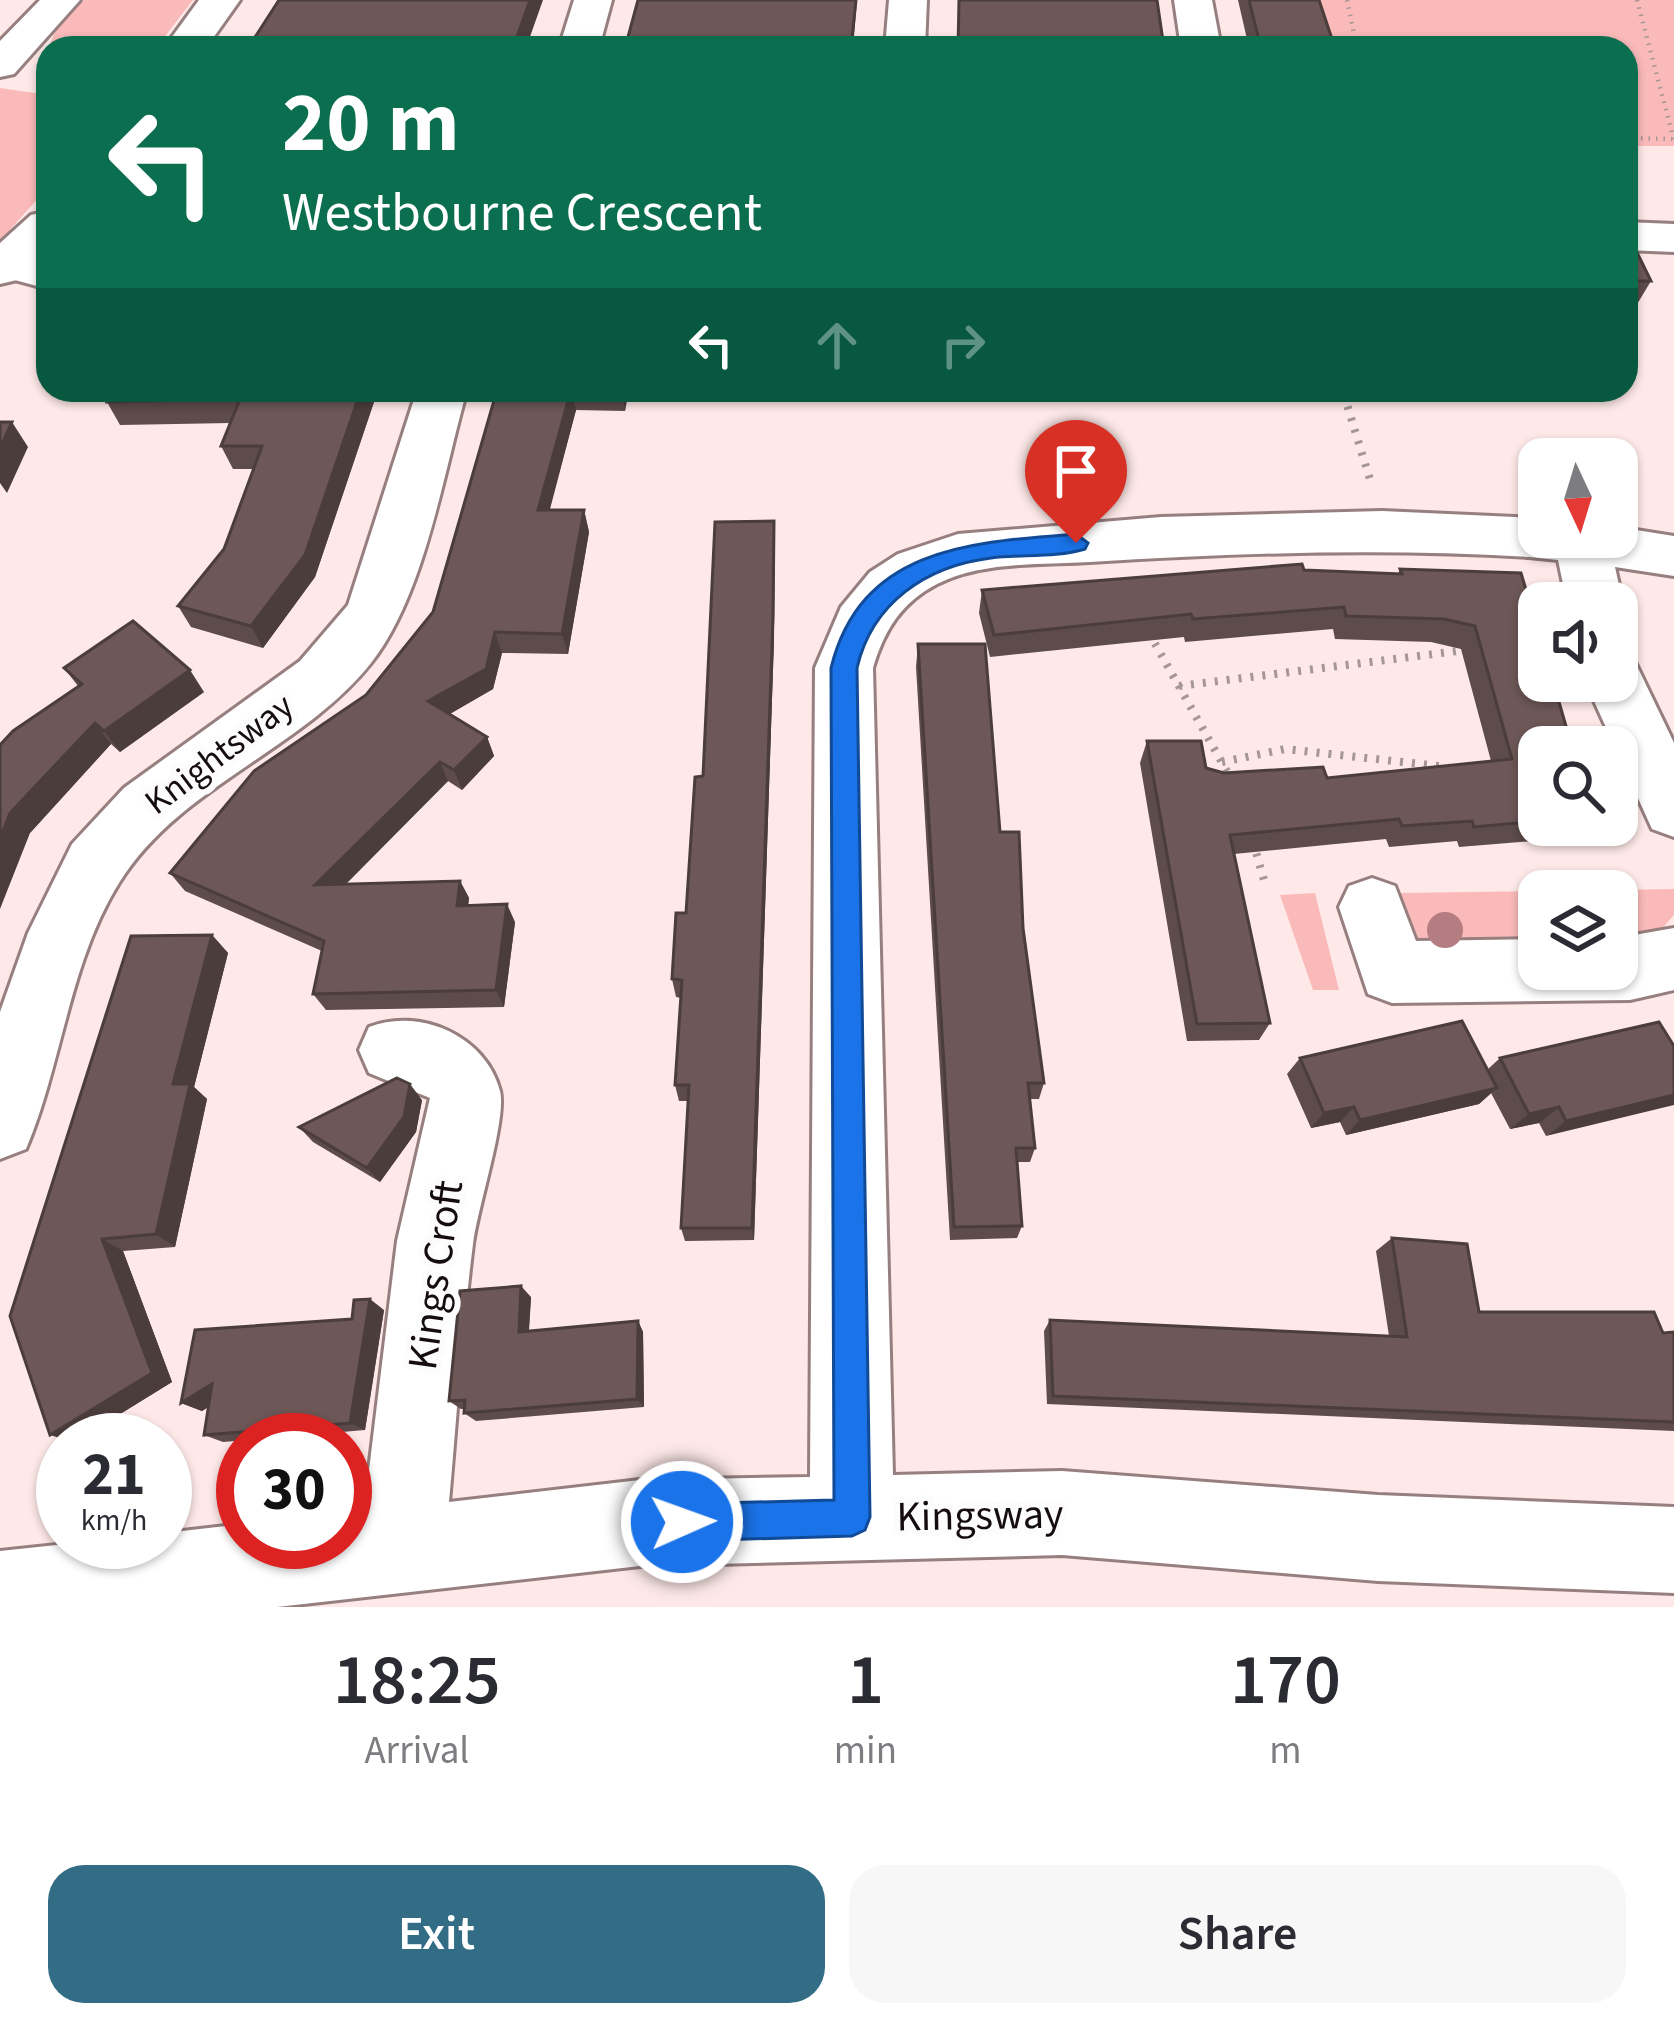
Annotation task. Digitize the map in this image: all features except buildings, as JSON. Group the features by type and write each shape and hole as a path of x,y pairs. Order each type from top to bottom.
{"main road":[{"path":"194,36 220,0"},
{"path":"18,269 36,243"}],"street":[{"path":"0,70 61,0"},
{"path":"582,36 593,0"},
{"path":"906,36 908,0"},
{"path":"1193,0 1199,36"},
{"path":"0,70 36,77"},
{"path":"1638,236 1674,238"},
{"name":"Knightsway","path":"0,1124 70,918 87,878 112,840 144,807 319,680 362,635 376,611 438,402"},
{"path":"852,1517 844,668 851,638 867,610 890,587 951,556 1121,540 1387,533 1589,573 1674,556"},
{"path":"1626,702 1674,809"},
{"path":"1372,907 1392,972 1630,969 1674,959"},
{"name":"Kings Croft","path":"394,1050 447,1064 464,1084 466,1097 435,1241 402,1549"},
{"name":"Kingsway","path":"0,1595 640,1523 852,1517 1062,1513 1378,1538 1674,1550"}],"path":[{"path":"1348,0 1355,36"},
{"path":"1637,0 1673,140 1638,139"},
{"path":"1346,402 1387,533"},
{"path":"1121,540 1146,625 1239,794"},
{"path":"1179,686 1476,650"},
{"path":"1222,762 1285,749 1467,768"},
{"path":"1250,831 1266,886"}],"shaded area":[{"path":"84,0 193,0 165,36 53,36"},
{"path":"1319,0 1674,0 1674,146 1638,146 1638,36 1328,36"},
{"path":"0,88 36,93 36,200 0,241"},
{"path":"1674,889 1674,915 1660,931 1638,938 1638,890"},
{"path":"1518,891 1518,945 1413,945 1398,893"},
{"path":"1315,893 1339,990 1313,990 1280,895"}],"route":[{"path":"682,1522 852,1517 844,668 851,638 867,610 918,569 987,549 1076,543"}]}
